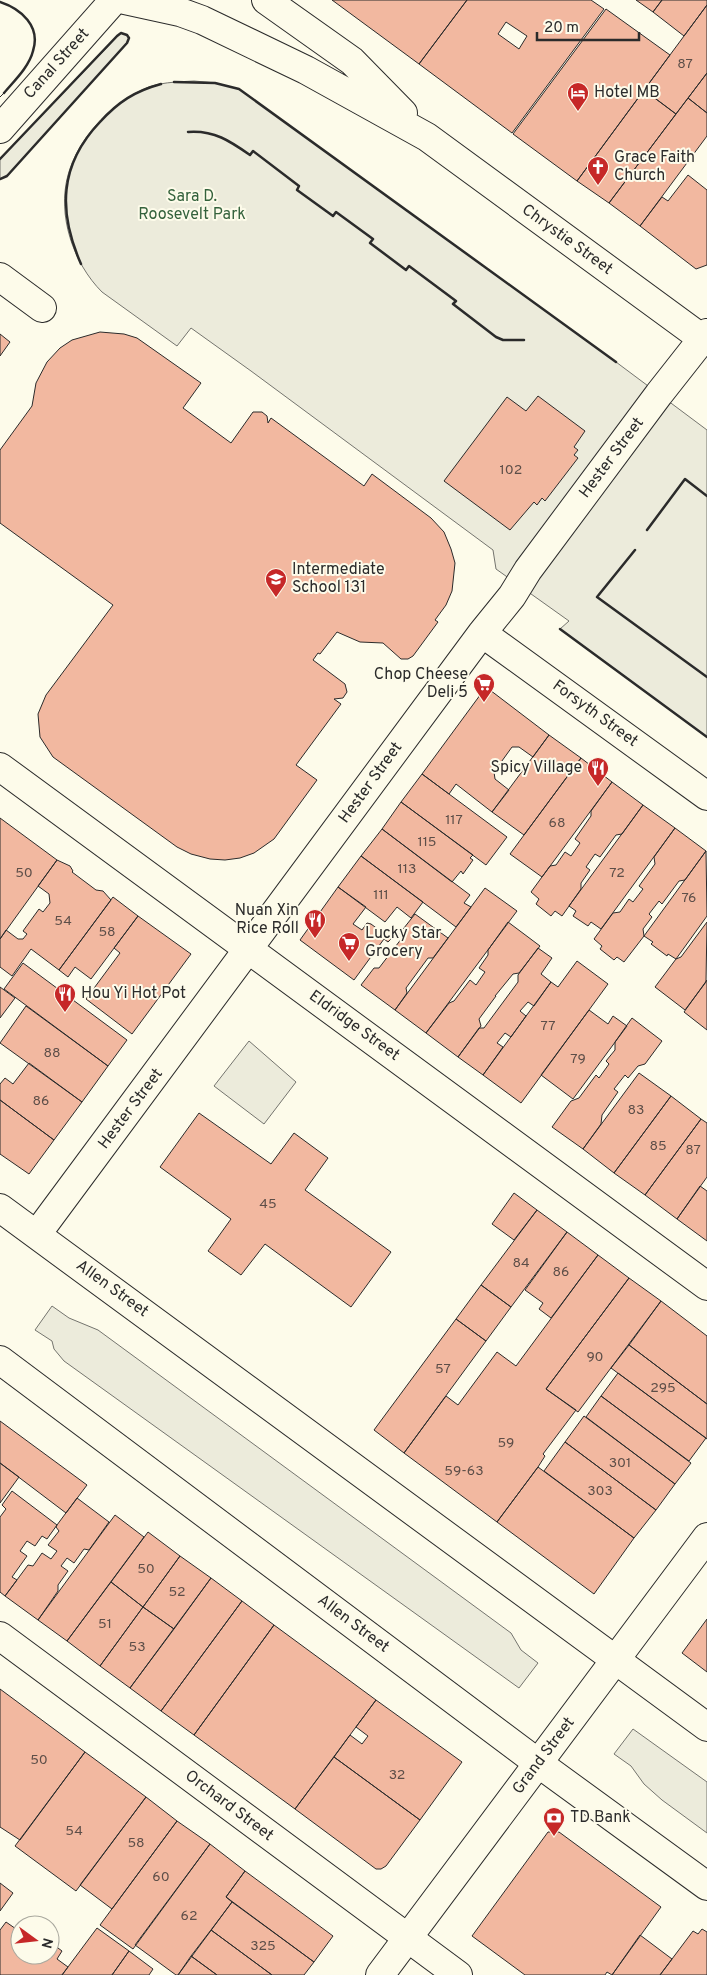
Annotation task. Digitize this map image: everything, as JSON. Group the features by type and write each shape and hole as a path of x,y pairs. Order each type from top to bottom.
{"main road":[{"name":"Canal Street","path":"0,129 114,0"},
{"name":"Chrystie Street","path":"125,0 180,12 202,20 323,79 427,137 706,338"},
{"name":"Chrystie Street","path":"266,0 352,62 427,137"},
{"path":"0,277 42,308"},
{"name":"Hester Street","path":"37,1234 482,633 512,596 528,570 659,394 706,338"},
{"name":"Forsyth Street","path":"482,633 707,796"},
{"name":"Eldridge Street","path":"0,767 707,1286"},
{"name":"Allen Street","path":"0,1208 707,1726"},
{"name":"Allen Street","path":"0,1360 538,1763 707,1886"},
{"name":"Grand Street","path":"380,1975 707,1538"},
{"name":"Orchard Street","path":"0,1636 458,1975"}],"green space":[{"path":"121,33 129,38 127,43 7,176 0,179 0,159"},
{"name":"Sara D. Roosevelt Park","path":"194,81 216,83 239,89 707,430 707,737 560,629 569,621 496,569 493,550 191,328 177,346 102,292 92,280 76,253 66,222 65,190 68,175 79,149 106,114 129,97 154,85"},
{"path":"249,1041 296,1082 264,1124 214,1086"},
{"path":"52,1306 69,1318 98,1330 511,1633 521,1650 538,1663 519,1688 64,1361 54,1349 52,1341 35,1330"},
{"path":"633,1729 707,1782 707,1833 662,1800 644,1784 631,1766 614,1754"}],"building":[{"path":"332,0 467,0 419,64"},
{"path":"467,0 591,0 604,9 512,133 419,64","holes":["506,22 527,36 519,49 498,34"]},
{"path":"636,0 662,0 653,12"},
{"path":"662,0 707,0 707,5 684,36 653,12"},
{"path":"707,5 707,73 676,114 644,90"},
{"name":"Hotel MB","path":"606,9 670,55 577,181 513,134"},
{"path":"707,73 707,113 688,98"},
{"path":"644,90 676,114 609,203 577,181"},
{"path":"688,98 707,113 707,136 640,226 609,203"},
{"path":"688,175 707,190 707,265 696,269 640,226 662,197 668,201"},
{"name":"Intermediate School 131","path":"100,332 124,334 137,338 201,383 183,408 231,443 253,412 262,412 267,416 268,423 271,418 364,486 372,474 431,518 444,532 455,563 452,591 446,605 435,620 438,622 413,656 408,659 401,659 383,643 360,642 337,632 320,654 318,653 313,660 345,684 347,692 343,698 334,699 341,704 296,765 317,780 274,839 254,853 240,858 210,859 191,854 177,847 53,757 40,737 38,714 46,695 113,605 0,523 0,450 32,406 36,383 47,362 60,348 72,340"},
{"path":"0,334 10,342 0,356"},
{"path":"538,396 585,431 574,447 578,450 574,455 578,458 545,501 542,498 537,505 534,502 510,530 444,481 507,397 526,411"},
{"path":"486,687 549,735 533,757 519,747 512,747 494,772 495,779 509,790 492,812 456,784 449,794 422,774"},
{"path":"549,735 581,758 524,835 492,812"},
{"path":"581,758 612,782 542,877 510,854"},
{"path":"422,774 507,837 486,865 401,802"},
{"path":"612,782 643,805 622,834 616,835 600,857 595,854 586,867 590,870 581,883 581,889 562,916 555,911 551,916 536,904 539,899 531,892 550,866 556,865 565,852 571,856 580,843 575,839 591,816 591,811"},
{"path":"401,802 473,855 470,858 473,860 463,874 461,871 452,882 382,829"},
{"path":"643,805 675,828 601,929 591,922 588,926 573,916 576,911 569,906"},
{"path":"0,818 57,860 0,939"},
{"path":"675,828 706,851 685,880 679,881 662,904 659,901 649,914 652,917 643,929 644,936 624,962 617,957 614,960 600,949 602,946 594,939 613,913 620,912 629,899 633,902 643,889 639,886 655,864 654,857"},
{"path":"382,829 470,895 464,903 471,907 456,927 361,856"},
{"path":"706,851 707,916 676,959 668,954 667,956 644,936"},
{"path":"361,856 423,902 411,918 397,907 385,922 338,887"},
{"path":"57,860 70,866 72,872 96,890 103,891 111,900 59,970 31,949 12,976 0,967 0,939 6,930 18,939 23,939 27,934 23,931 39,909 43,912 50,903 49,894 38,886"},
{"path":"338,887 366,907 353,924 362,930 367,923 371,924 391,939 388,942 384,939 354,980 300,940"},
{"path":"485,888 517,911 426,1033 395,1010"},
{"path":"113,897 138,916 91,979 75,967 68,977 59,970"},
{"path":"415,914 448,938 433,958 428,958 406,988 407,993 395,1010 361,985 374,968 379,968 402,938 400,933"},
{"path":"138,916 191,954 132,1034 86,999 120,953 114,948"},
{"path":"508,922 540,946 519,973 513,974 495,996 479,1019 481,1026 458,1057 426,1033 470,980 476,985 485,972 479,968 488,955 488,950"},
{"path":"707,922 706,982 685,1010 655,987 676,959 681,957"},
{"path":"538,948 552,958 541,974 551,982 534,1006 528,1002 520,1011 526,1016 511,1037 505,1033 497,1043 503,1047 483,1075 458,1057 479,1028 484,1028 518,982 518,975"},
{"path":"577,961 608,984 521,1103 483,1075 551,982 558,987"},
{"path":"23,963 127,1040 108,1066 4,989"},
{"path":"707,980 707,1030 684,1012"},
{"path":"0,987 15,998 0,1018"},
{"path":"26,1006 108,1066 82,1102 0,1043"},
{"path":"589,1010 608,1024 613,1016 627,1026 573,1099 541,1075"},
{"path":"632,1018 662,1041 645,1064 638,1066 628,1078 625,1075 614,1089 618,1092 602,1115 601,1124 583,1149 552,1127 571,1101 579,1098 596,1075 599,1078 609,1064 606,1061 615,1050 615,1042"},
{"path":"29,1063 82,1102 54,1140 0,1100 0,1084 5,1078 13,1084"},
{"path":"639,1073 671,1096 614,1173 583,1149"},
{"path":"671,1096 701,1119 645,1195 614,1173"},
{"path":"0,1100 54,1140 29,1174 0,1154"},
{"path":"199,1113 271,1164 294,1133 328,1158 305,1190 391,1252 351,1307 265,1244 241,1275 208,1251 231,1219 160,1167"},
{"path":"701,1119 707,1123 707,1177 677,1219 645,1195"},
{"path":"700,1186 707,1191 707,1241 677,1219"},
{"path":"514,1193 537,1210 514,1240 492,1224"},
{"path":"537,1210 567,1232 511,1307 481,1285"},
{"path":"567,1232 598,1255 551,1318 539,1309 543,1303 525,1290"},
{"path":"598,1255 629,1278 546,1389 576,1410 543,1454 545,1456 538,1467 497,1522 404,1453 446,1396 458,1405 497,1352 516,1366"},
{"path":"629,1278 661,1301 578,1412 546,1389"},
{"path":"481,1285 511,1307 486,1341 456,1319"},
{"path":"661,1301 707,1336 707,1404 629,1345"},
{"path":"456,1319 486,1341 404,1453 374,1430"},
{"path":"629,1345 707,1404 707,1439 611,1368"},
{"path":"618,1373 706,1438 689,1461 601,1396"},
{"path":"601,1396 691,1463 675,1484 586,1417"},
{"path":"584,1416 675,1484 656,1510 565,1442"},
{"path":"0,1421 87,1485 66,1513 0,1463"},
{"path":"565,1442 656,1510 634,1538 544,1471"},
{"path":"0,1463 19,1477 0,1503"},
{"path":"538,1467 634,1538 594,1594 497,1522"},
{"path":"12,1491 57,1525 47,1539 42,1536 35,1546 27,1541 20,1551 27,1556 12,1577 17,1580 5,1596 0,1592 0,1517 6,1509 2,1505"},
{"path":"77,1498 109,1522 89,1550 84,1549 74,1563 67,1558 61,1566 68,1571 58,1585 58,1591 38,1620 5,1596 28,1565 33,1566 42,1553 51,1559 57,1551 48,1545 59,1531 56,1527 57,1525"},
{"path":"115,1515 144,1537 67,1641 38,1620"},
{"path":"148,1532 180,1556 143,1607 111,1582"},
{"path":"180,1556 211,1578 174,1629 143,1607"},
{"path":"211,1578 242,1601 161,1711 130,1688"},
{"path":"111,1582 143,1607 100,1666 67,1641"},
{"path":"242,1601 274,1625 194,1735 161,1711"},
{"path":"143,1607 174,1629 130,1688 100,1666"},
{"path":"707,1619 707,1672 682,1653"},
{"path":"274,1625 376,1700 295,1809 194,1735"},
{"path":"0,1689 85,1752 20,1840 0,1827"},
{"path":"376,1700 462,1762 420,1820 334,1757 350,1735 362,1744 368,1736 356,1727"},
{"path":"85,1752 146,1797 76,1891 15,1846"},
{"path":"334,1757 420,1820 386,1866 381,1869 376,1869 295,1809"},
{"path":"146,1797 177,1821 112,1909 80,1885"},
{"path":"177,1821 210,1844 133,1949 100,1925"},
{"path":"548,1832 559,1832 661,1907 612,1975 607,1972 605,1975 525,1975 472,1936"},
{"path":"210,1844 245,1871 226,1897 232,1902 178,1975 176,1975 135,1945"},
{"path":"245,1871 333,1936 314,1962 226,1897"},
{"path":"0,1883 13,1893 0,1911"},
{"path":"232,1902 314,1962 304,1975 272,1975 211,1930"},
{"path":"6,1922 10,1925 10,1965 60,1965 60,1961 68,1967 62,1975 0,1975 0,1930"},
{"path":"97,1928 129,1951 112,1975 62,1975"},
{"path":"702,1929 707,1932 707,1975 660,1975 693,1931 698,1934"},
{"path":"211,1930 272,1975 217,1975 191,1956"},
{"path":"640,1935 672,1959 660,1975 612,1975"},
{"path":"129,1951 153,1969 149,1975 112,1975"},
{"path":"191,1956 217,1975 178,1975"}],"fence":[{"path":"0,97 4,93"}],"wall":[{"path":"0,2 22,14 32,26 35,42 28,63 4,93"},
{"path":"0,159 117,36 121,33 127,35 129,38 127,43 7,176 0,179"},
{"path":"174,82 215,83 239,89 616,362"},
{"path":"81,264 68,226 66,208 66,190 76,155 86,138 113,109 135,94 161,84"},
{"path":"188,132 214,135 228,141 250,155 253,151 299,186 297,190 333,216 336,212 373,239 370,243 406,270 409,266 456,301 453,304 496,337 503,340 524,340"},
{"path":"647,530 685,479 707,496"},
{"path":"635,550 597,597 707,677"},
{"path":"560,629 707,737"}],"place":[{"name":"Hotel MB","path":"578,112"},
{"name":"Grace Faith Church","path":"598,186"},
{"name":"Intermediate School 131","path":"276,598"},
{"name":"Chop Cheese Deli 5","path":"484,703"},
{"name":"Spicy Village","path":"598,787"},
{"name":"Nuan Xin Rice Roll","path":"315,939"},
{"name":"Lucky Star Grocery","path":"349,962"},
{"name":"Hou Yi Hot Pot","path":"65,1013"},
{"name":"TD Bank","path":"554,1837"}]}
